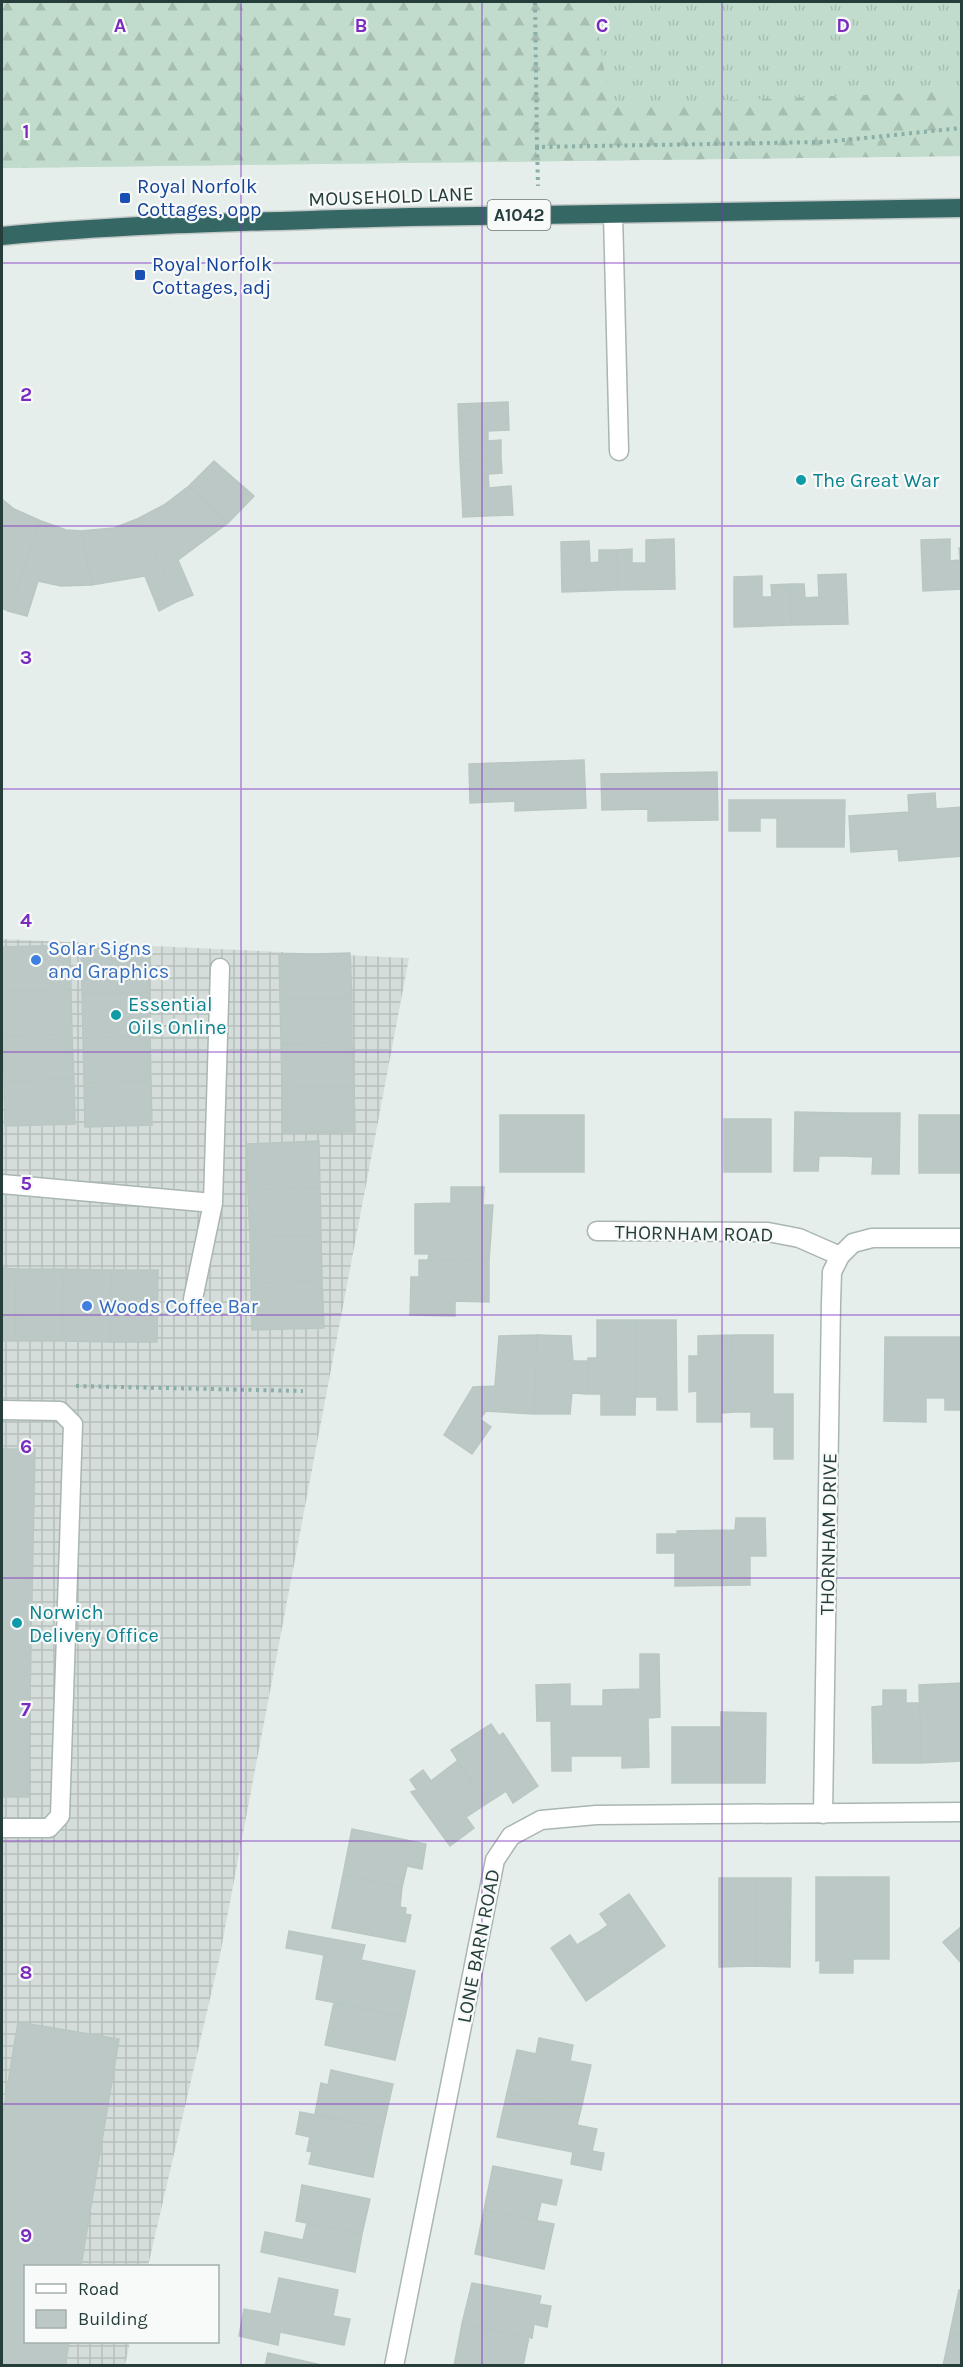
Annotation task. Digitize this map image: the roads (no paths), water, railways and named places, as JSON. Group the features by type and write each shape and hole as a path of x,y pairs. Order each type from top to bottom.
{"highway":[{"name":"MOUSEHOLD LANE","path":"2,236 77,229 189,224 538,214 962,208"}],"street":[{"path":"613,214 620,451"},
{"path":"194,1299 213,1203 220,968"},
{"path":"2,1184 213,1203"},
{"name":"THORNHAM ROAD","path":"597,1231 768,1232 799,1238 840,1256"},
{"path":"840,1256 854,1243 872,1238 962,1238"},
{"name":"THORNHAM DRIVE","path":"823,1814 832,1272 840,1256"},
{"path":"2,1410 60,1411 73,1425 60,1816 49,1828 2,1828"},
{"name":"LONE BARN ROAD","path":"394,2366 495,1860 511,1836 541,1820 596,1815 962,1812"}],"place":[{"name":"Royal Norfolk Cottages, opp","path":"125,198"},
{"name":"Royal Norfolk Cottages, adj","path":"140,275"},
{"name":"The Great War","path":"801,480"},
{"name":"Solar Signs and Graphics","path":"36,960"},
{"name":"Essential Oils Online","path":"116,1015"},
{"name":"Woods Coffee Bar","path":"87,1306"},
{"name":"Norwich Delivery Office","path":"17,1623"}]}
